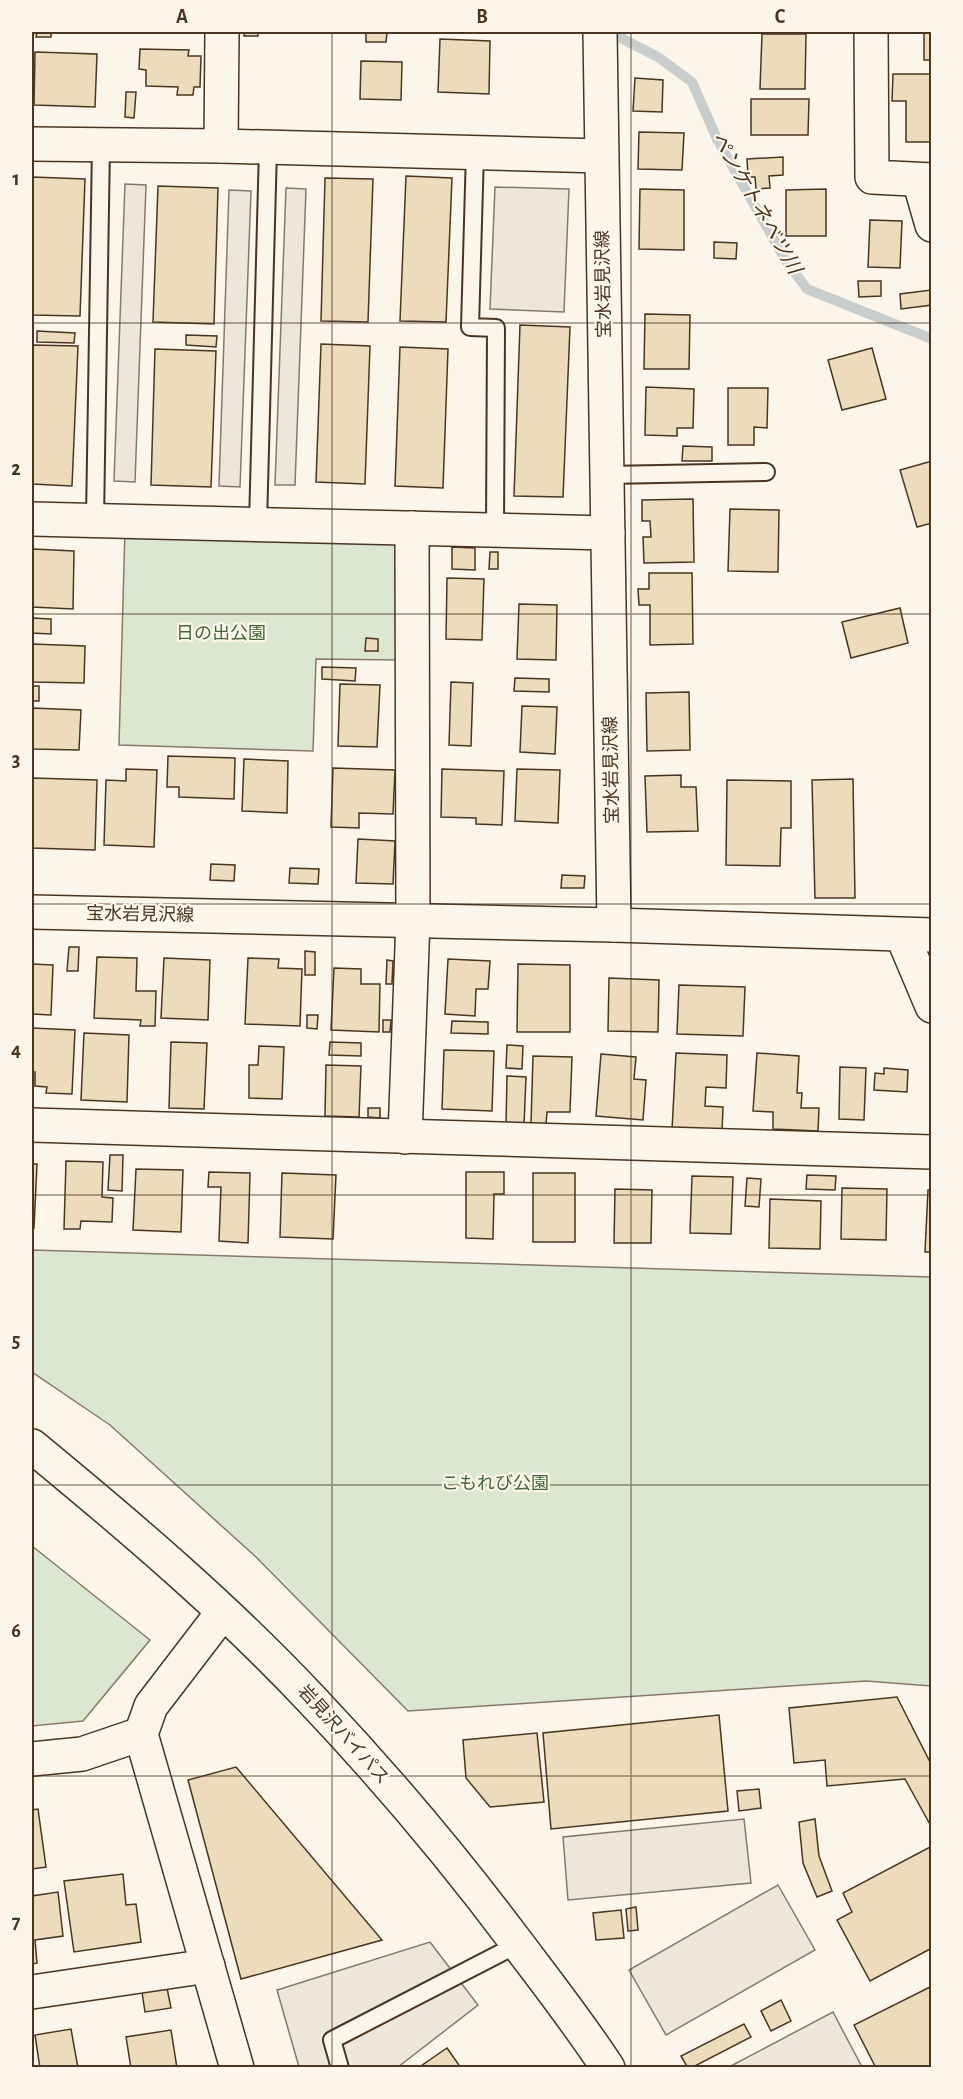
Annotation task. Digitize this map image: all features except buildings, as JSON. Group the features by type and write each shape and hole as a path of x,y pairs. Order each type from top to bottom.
{"main road":[{"path":"221,146 222,32"},
{"path":"871,32 872,177 926,180 932,225"},
{"name":"宝水岩見沢線","path":"32,912 615,925 600,44"},
{"path":"32,144 221,146 601,156"},
{"path":"32,519 608,532"},
{"path":"405,1137 413,920 412,528"},
{"path":"615,925 917,935 932,1006"},
{"path":"32,1125 932,1152"},
{"name":"岩見沢バイパス","path":"32,1446 90,1494 223,1612 313,1700 430,1832 518,1944 608,2067"},
{"path":"223,1612 152,1706 141,1734 237,2067"},
{"path":"32,1759 82,1754 141,1734"},
{"path":"32,1992 208,1966"}],"lane":[{"path":"95,520 101,145"},
{"path":"258,524 268,148"},
{"path":"475,152 470,327 496,328 495,529"},
{"path":"607,475 766,472"},
{"path":"340,2067 332,2040 518,1944"}],"green space":[{"name":"日の出公園","path":"125,529 403,536 400,660 316,659 313,751 119,745"},
{"name":"こもれび公園","path":"32,1250 931,1277 931,1686 866,1681 408,1711 256,1557 110,1425 32,1372"},
{"path":"32,1546 150,1640 83,1721 32,1726"}],"shaded area":[{"path":"125,184 146,185 135,482 114,481"},
{"path":"495,187 569,189 564,312 490,309"},
{"path":"286,188 306,189 295,485 275,485"},
{"path":"229,190 251,191 240,487 219,486"},
{"path":"744,1819 751,1883 568,1900 563,1837"},
{"path":"778,1885 815,1950 666,2035 629,1970"},
{"path":"430,1942 478,2005 398,2067 299,2067 277,1990"},
{"path":"833,2012 862,2067 729,2067"}],"waterway":[{"name":"ペンケトネベツ川","path":"609,32 658,57 692,82 717,139 786,261 807,289 932,339"}]}
